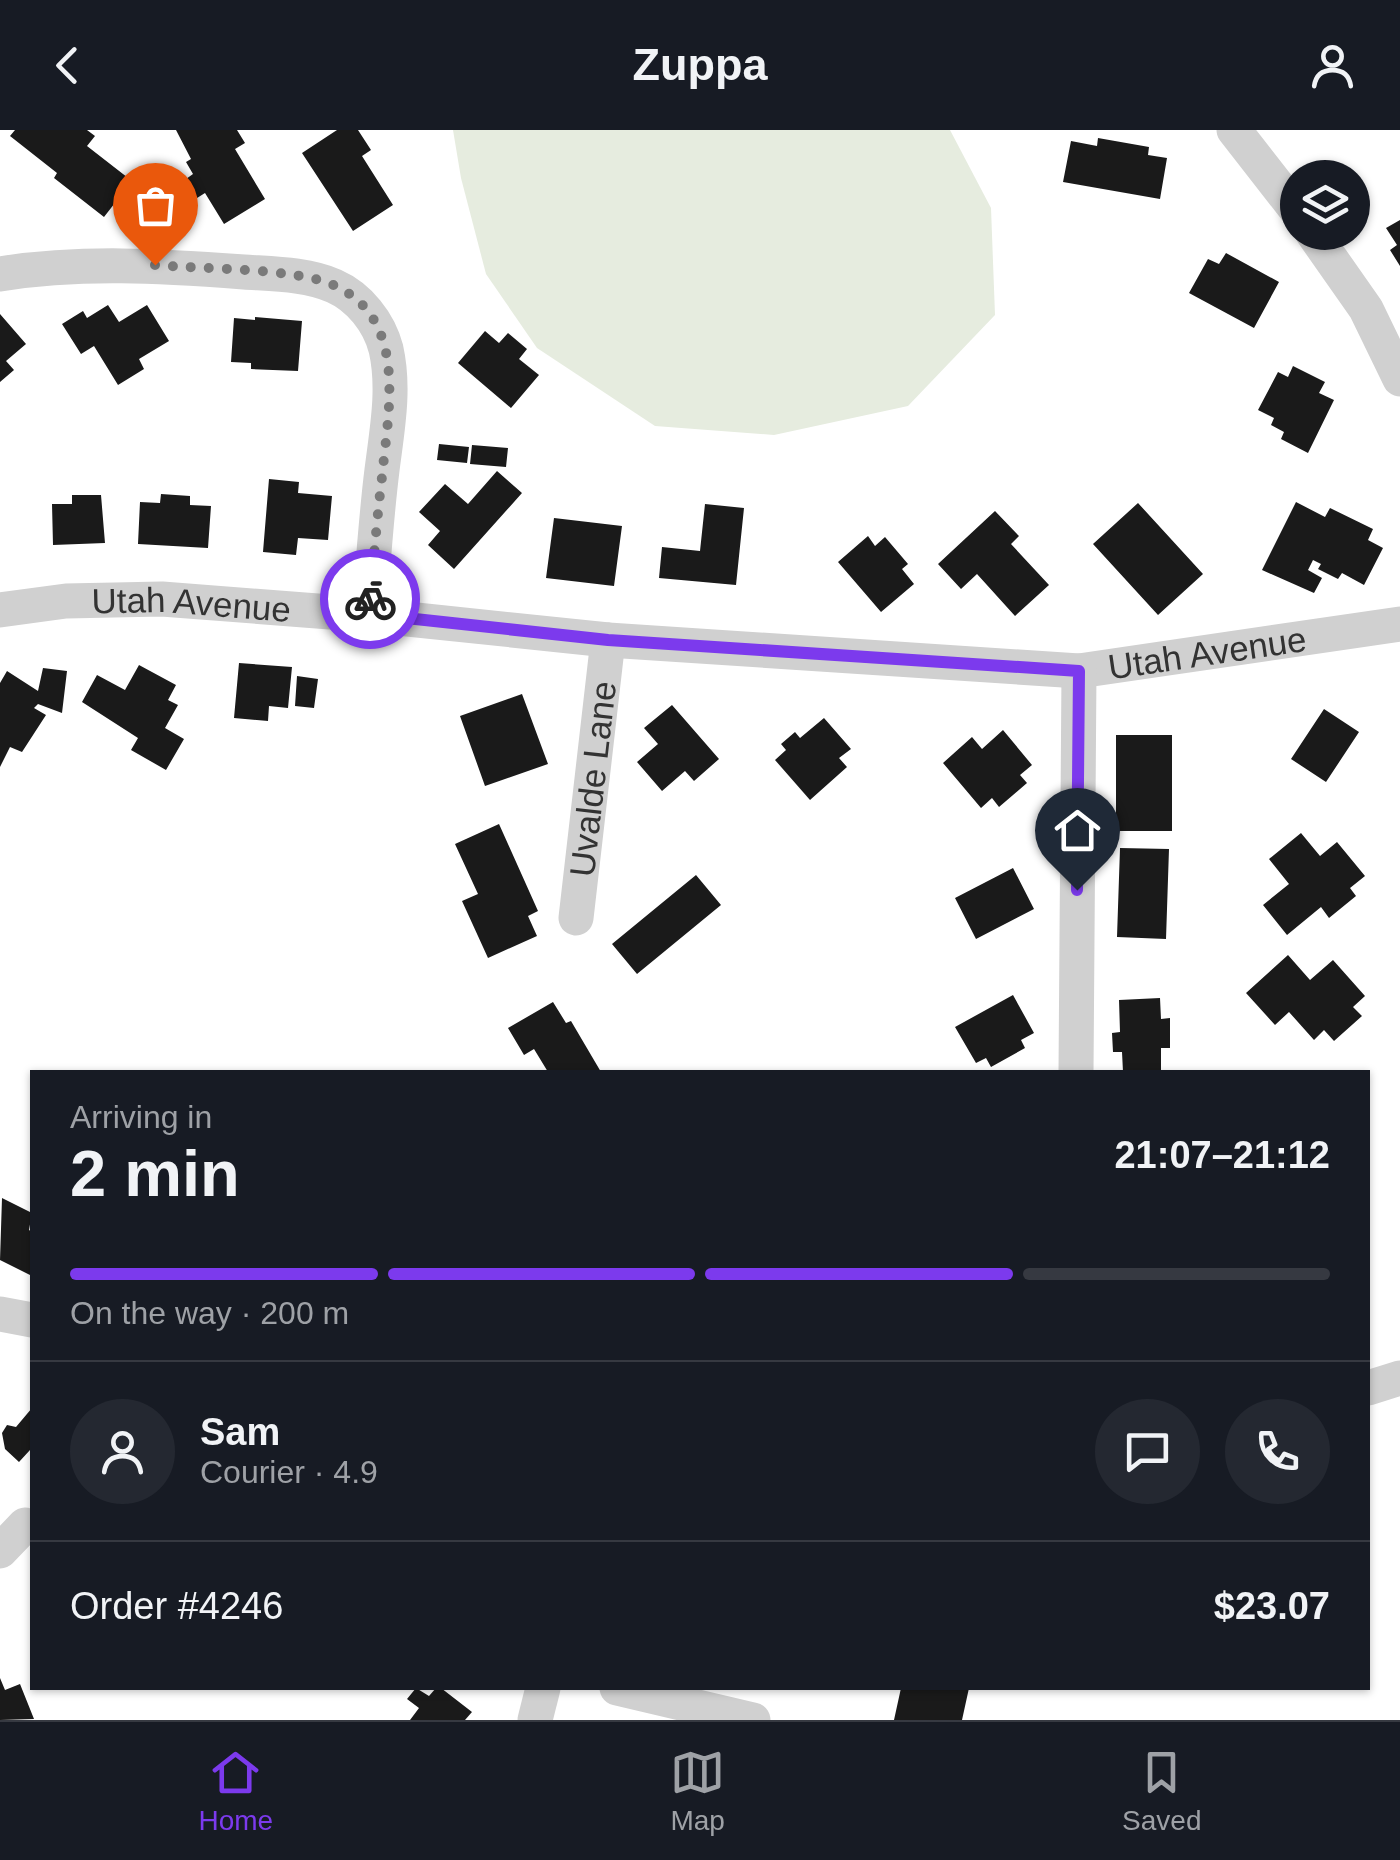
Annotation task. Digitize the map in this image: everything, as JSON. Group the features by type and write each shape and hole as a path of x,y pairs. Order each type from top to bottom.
{"street":[{"path":"1234,130 1280,189"},
{"path":"1325,250 1366,309 1400,379"},
{"path":"0,274 50,266 155,265 314,279 342,290 362,306 380,331 390,389 369,614"},
{"name":"Utah Avenue","path":"0,610 66,601 142,598 369,614 608,640 1079,671 1400,624"},
{"name":"Uvalde Lane","path":"576,918 608,640"},
{"path":"1076,1070 1079,671"},
{"path":"0,1314 30,1320"},
{"path":"1370,1387 1400,1378"},
{"path":"0,1551 25,1526"},
{"path":"536,1720 543,1690"},
{"path":"626,1690 753,1720"}],"shaded area":[{"path":"453,130 950,130 991,208 995,315 908,406 774,435 655,426 537,348 486,274"}],"building":[{"path":"15,130 87,130 95,136 87,146 132,181 104,217 54,178 57,173 10,136"},
{"path":"176,130 237,130 245,143 235,149 265,199 224,224 205,193 197,198 186,179 193,174 186,162 191,159"},
{"path":"337,130 358,130 371,150 362,156 393,205 353,231 302,153"},
{"path":"1098,138 1149,147 1148,155 1167,158 1160,199 1063,182 1071,141 1097,146"},
{"path":"1400,220 1400,266 1390,250 1397,245 1386,228"},
{"path":"1226,253 1279,282 1254,328 1189,293 1208,259 1219,264"},
{"path":"108,305 119,322 147,305 169,341 139,359 144,369 118,385 94,346 81,354 62,324 83,311 87,318"},
{"path":"0,314 26,344 6,361 14,370 0,382"},
{"path":"234,318 302,321 298,371 251,369 251,363 231,362"},
{"path":"485,331 499,343 508,333 527,349 519,359 539,375 511,408 458,363"},
{"path":"1293,366 1325,382 1319,393 1334,400 1308,453 1281,439 1284,432 1271,425 1274,418 1258,410 1278,372 1288,377"},
{"path":"439,444 469,447 467,463 437,460"},
{"path":"472,445 508,448 506,467 470,464"},
{"path":"497,471 522,493 454,569 428,545 440,531 419,512 445,484 468,504"},
{"path":"269,479 299,482 298,493 332,496 328,540 298,538 296,555 263,552"},
{"path":"161,494 190,496 190,505 211,506 208,548 138,544 140,502 160,503"},
{"path":"72,495 101,495 105,543 53,545 52,504 72,504"},
{"path":"1296,502 1325,517 1330,508 1373,529 1368,540 1383,548 1364,585 1342,573 1338,579 1318,569 1321,564 1313,560 1308,570 1322,578 1314,593 1262,570"},
{"path":"1138,503 1203,574 1158,615 1093,544"},
{"path":"705,504 744,508 736,585 659,578 662,547 700,551"},
{"path":"995,511 1019,536 1011,544 1049,585 1015,616 977,574 961,589 938,564"},
{"path":"554,518 622,526 614,586 546,578"},
{"path":"868,536 875,546 885,537 908,564 902,569 914,584 881,612 838,562"},
{"path":"239,663 292,667 288,708 269,706 268,721 234,718"},
{"path":"139,665 176,685 168,700 178,705 165,728 184,739 166,770 131,750 138,738 82,702 97,675 125,690"},
{"path":"43,668 67,671 62,713 38,704 34,708 46,715 22,752 10,747 0,767 0,683 7,671 38,691"},
{"path":"297,676 318,679 314,708 295,706"},
{"path":"522,694 548,764 485,786 460,716"},
{"path":"672,705 719,759 694,781 685,771 662,791 637,762 658,744 644,728"},
{"path":"1324,709 1359,732 1326,782 1291,759"},
{"path":"824,718 851,749 839,758 847,767 810,800 775,760 786,750 781,744 795,732 800,738"},
{"path":"1003,730 1032,765 1020,775 1027,783 999,807 992,798 981,808 943,763 972,737 982,749"},
{"path":"1116,735 1172,735 1172,831 1116,831"},
{"path":"499,824 538,911 528,916 537,936 488,958 462,901 478,894 455,844"},
{"path":"1301,833 1320,856 1337,842 1365,876 1350,888 1356,896 1329,918 1321,907 1287,935 1263,905 1289,884 1269,859"},
{"path":"1120,848 1169,849 1166,939 1117,937"},
{"path":"1013,868 1034,909 976,939 955,898"},
{"path":"696,875 721,905 637,974 612,944"},
{"path":"1288,955 1310,980 1333,960 1365,996 1353,1007 1362,1016 1334,1041 1324,1030 1314,1040 1289,1012 1275,1025 1246,993"},
{"path":"1013,995 1034,1033 1021,1040 1025,1048 991,1067 986,1058 976,1063 955,1027"},
{"path":"1160,998 1161,1019 1170,1018 1170,1048 1161,1048 1161,1070 1123,1070 1122,1052 1113,1052 1112,1033 1120,1032 1119,1000"},
{"path":"553,1002 566,1023 571,1021 600,1070 547,1070 534,1049 524,1055 508,1028"},
{"path":"2,1198 30,1212 30,1275 0,1260"},
{"path":"30,1410 30,1450 19,1462 5,1449 2,1433 7,1425 16,1427"},
{"path":"0,1678 5,1690 20,1684 34,1719 0,1720"},
{"path":"414,1690 429,1696 434,1690 444,1690 472,1712 465,1720 410,1720 419,1708 407,1699"},
{"path":"901,1690 969,1690 962,1720 894,1720"}],"way so far":[{"path":"155,265 314,279 352,296 380,331 388,362 389,425 370,599"}],"route":[{"path":"370,599 369,614 608,640 1079,671 1077,890"}]}
